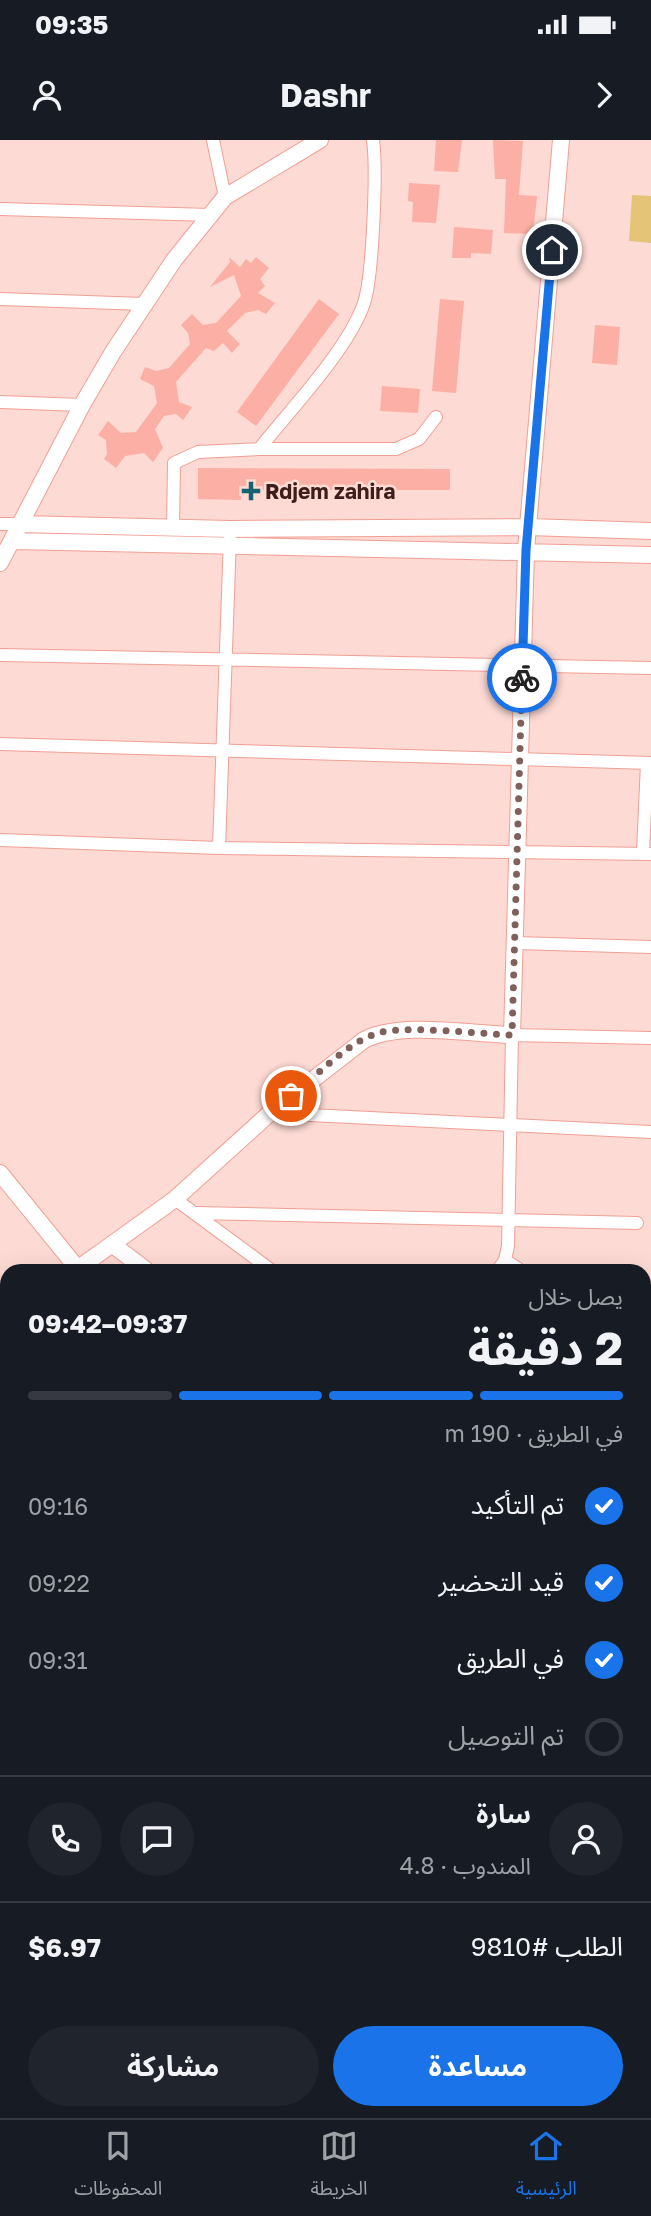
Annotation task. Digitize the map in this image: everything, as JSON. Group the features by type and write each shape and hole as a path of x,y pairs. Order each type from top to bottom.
{"street":[{"path":"213,140 225,197"},
{"path":"0,564 82,405 144,304 210,215 225,197 320,140"},
{"path":"259,449 343,342 365,302 375,180 373,140"},
{"path":"502,1264 509,1220 526,550 561,140"},
{"path":"0,209 210,215"},
{"path":"0,299 144,304"},
{"path":"0,402 82,405"},
{"path":"173,528 173,471 178,459 198,452 259,449 396,449 419,439 436,417"},
{"path":"0,524 230,529 529,527 651,531"},
{"path":"219,848 230,529"},
{"path":"12,541 230,547 526,550 651,555"},
{"path":"0,655 651,668"},
{"path":"0,744 649,763 647,854 219,848 0,840"},
{"path":"516,943 651,947"},
{"path":"86,1264 175,1199 270,1113 355,1045 376,1034 397,1031 651,1038"},
{"path":"270,1113 651,1132"},
{"path":"0,1173 72,1264"},
{"path":"175,1199 263,1264"},
{"path":"197,1213 637,1223"},
{"path":"113,1245 138,1264"}],"shaded area":[{"path":"632,195 651,196 651,243 629,241"}],"building":[{"path":"436,140 462,140 458,172 434,171"},
{"path":"493,140 523,141 519,195 537,196 533,234 504,233 506,179 495,179"},
{"path":"409,183 440,185 436,223 412,222 413,202 408,201"},
{"path":"454,227 493,230 491,254 471,253 471,258 452,258"},
{"path":"229,257 240,267 246,259 251,263 256,257 269,268 260,279 265,286 258,293 275,303 266,314 258,310 245,313 227,331 240,344 232,353 223,343 214,351 206,348 176,382 179,402 192,407 183,420 176,414 164,416 155,429 163,448 153,462 144,453 125,456 116,468 104,459 107,454 106,440 98,435 108,421 121,433 136,432 157,403 154,386 140,379 145,367 156,371 169,368 190,344 188,333 181,325 192,314 203,325 216,323 241,296 234,275 210,287 230,262"},
{"path":"319,299 339,314 256,426 237,412"},
{"path":"440,299 464,301 456,393 432,391"},
{"path":"595,325 620,327 617,365 592,363"},
{"path":"382,386 420,389 418,413 380,411"},
{"path":"198,468 450,469 450,490 241,490 241,500 198,499"}],"way so far":[{"path":"291,1096 355,1045 376,1034 397,1031 512,1035 522,678"}],"place":[{"name":"Rdjem zahira","path":"251,491"}],"route":[{"path":"522,678 526,550 552,250"}]}
